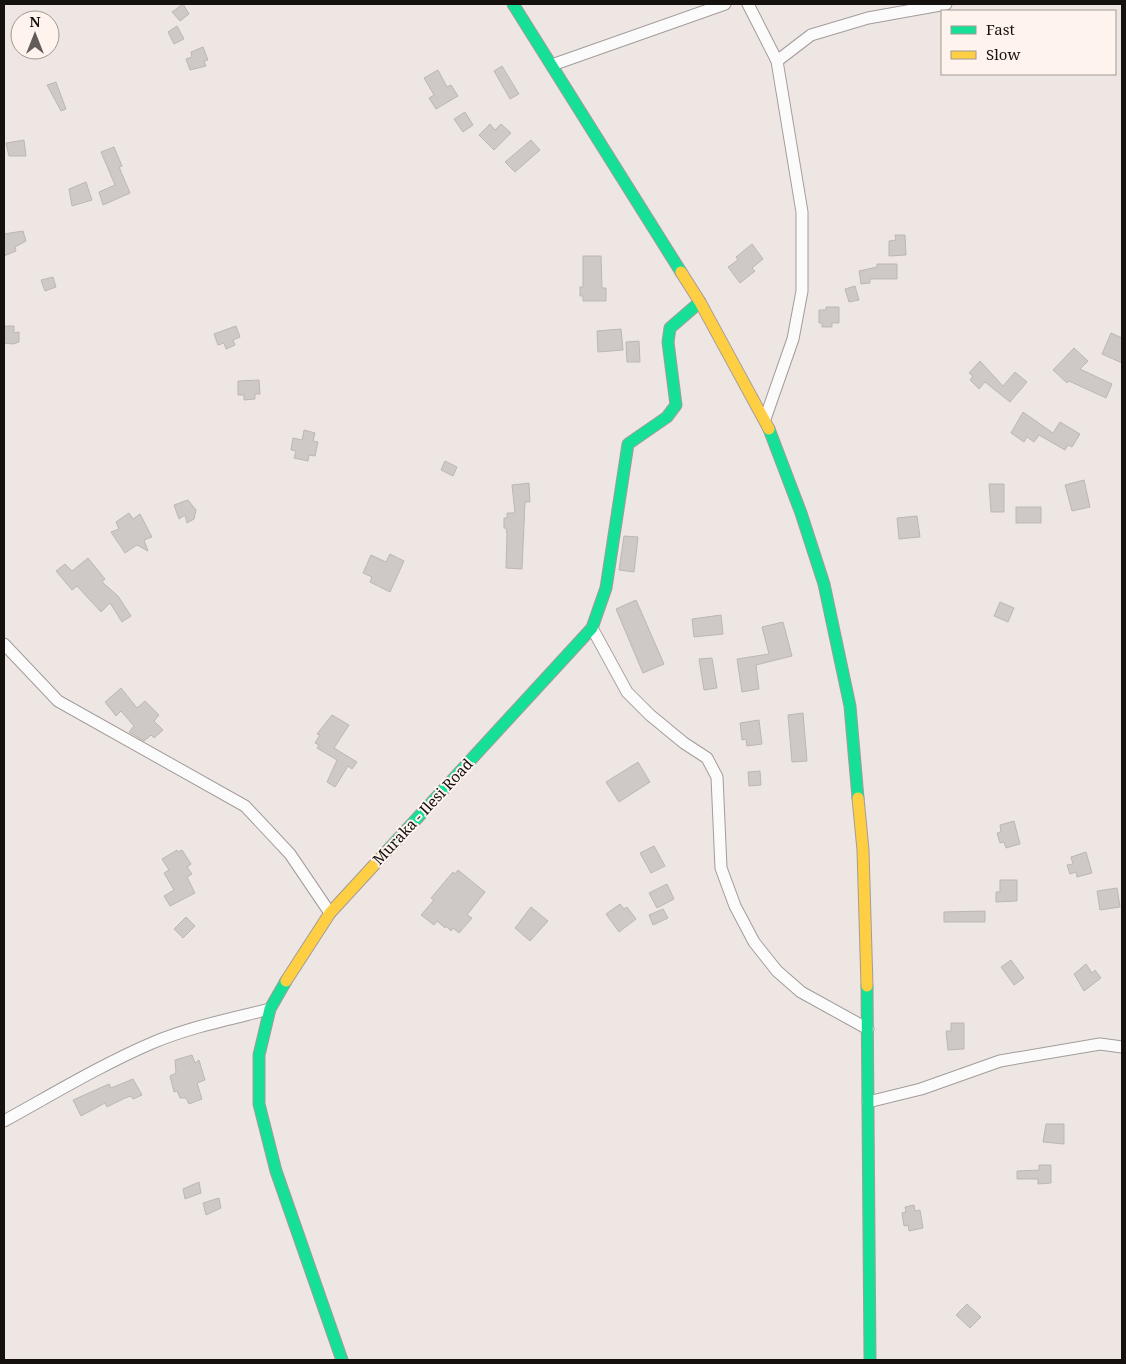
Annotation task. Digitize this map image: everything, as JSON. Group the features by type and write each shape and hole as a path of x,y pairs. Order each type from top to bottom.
{"main road":[{"path":"513,4 700,302 765,419 824,584 850,706 863,850 868,1028 870,1360"},
{"name":"Muraka - Ilesi Road","path":"342,1360 276,1171 260,1104 260,1054 270,1009 298,961 330,913 592,628 606,588 628,444 636,436 672,413 676,405 668,342 670,328 700,302"}],"street":[{"path":"552,66 725,4"},
{"path":"748,4 777,62 802,212 802,291 793,339 765,419"},
{"path":"777,62 811,34 868,18 946,4"},
{"path":"592,628 627,692 650,716 684,743 707,758 717,777 721,868 735,906 754,942 777,972 801,992 868,1028"},
{"path":"4,644 58,701 245,806 290,854 309,879 330,913"},
{"path":"4,1121 96,1070 153,1043 202,1026 270,1009"},
{"path":"868,1102 921,1089 1000,1062 1100,1044 1122,1047"}],"building":[{"path":"183,4 189,14 180,21 172,12"},
{"path":"177,26 184,39 174,44 168,32"},
{"path":"203,47 208,60 204,61 206,66 190,70 186,59 192,57 191,52"},
{"path":"502,66 519,94 510,99 494,71"},
{"path":"438,70 447,87 451,85 458,96 436,109 429,98 434,95 424,78"},
{"path":"56,82 66,109 61,111 47,85"},
{"path":"465,112 473,125 463,132 454,119"},
{"path":"490,124 495,130 501,124 511,133 494,150 479,135"},
{"path":"24,140 26,156 9,156 6,143"},
{"path":"531,140 540,150 515,172 505,162"},
{"path":"114,147 122,166 119,167 130,193 103,205 99,192 115,185 101,152"},
{"path":"86,182 92,200 72,206 69,189"},
{"path":"23,231 26,241 15,247 16,251 4,256 4,234"},
{"path":"895,235 905,235 906,255 889,256 889,241 896,240"},
{"path":"752,244 763,259 752,268 755,271 740,283 728,267 738,260 736,257"},
{"path":"583,256 601,256 602,288 606,288 606,301 583,301 583,296 580,296 580,287 583,287"},
{"path":"877,264 897,264 897,279 870,279 870,283 861,284 859,271 877,267"},
{"path":"53,277 56,287 45,291 41,280"},
{"path":"855,286 859,300 849,302 845,289"},
{"path":"826,307 839,307 839,323 832,323 832,327 822,327 822,323 819,323 819,310 826,310"},
{"path":"4,326 14,326 14,333 19,332 19,342 13,344 4,343"},
{"path":"236,326 240,337 233,340 235,345 226,349 224,343 218,345 214,334"},
{"path":"621,329 623,350 598,352 597,331"},
{"path":"1111,333 1122,338 1122,363 1102,354"},
{"path":"639,341 640,362 627,362 626,342"},
{"path":"1074,348 1088,361 1080,369 1112,384 1106,398 1069,381 1067,383 1053,370"},
{"path":"980,361 1003,386 1015,372 1027,382 1010,402 985,382 979,389 970,380 973,376 969,373"},
{"path":"259,380 260,394 255,394 255,399 244,400 244,395 238,395 238,381"},
{"path":"1023,412 1053,433 1060,422 1080,434 1072,447 1068,445 1065,450 1039,435 1034,442 1027,437 1024,442 1011,433"},
{"path":"304,430 315,433 313,441 318,442 315,456 309,455 308,461 294,458 296,451 291,450 293,438 302,440"},
{"path":"445,461 457,467 453,476 441,470"},
{"path":"1084,480 1090,507 1072,511 1065,485"},
{"path":"529,483 530,502 525,502 522,569 506,568 507,534 506,528 504,528 504,518 507,518 507,513 515,513 512,485"},
{"path":"989,484 1004,484 1004,512 991,512"},
{"path":"188,500 196,510 194,519 187,523 185,515 179,519 174,505"},
{"path":"1016,507 1041,507 1041,523 1016,523"},
{"path":"129,513 133,519 140,514 152,537 144,540 148,551 137,545 125,553 111,532 119,529 116,522"},
{"path":"917,516 920,537 899,539 897,518"},
{"path":"624,536 638,537 634,572 619,570"},
{"path":"390,554 404,561 390,592 370,582 372,577 363,573 371,555 386,562"},
{"path":"88,558 105,579 102,582 118,596 131,616 122,622 110,603 101,612 77,586 72,590 56,571 65,564 72,571"},
{"path":"636,600 664,664 643,673 616,609"},
{"path":"1000,602 1014,608 1008,622 994,616"},
{"path":"721,615 723,634 694,637 692,619"},
{"path":"783,622 792,656 756,665 759,689 742,692 737,659 769,654 762,627"},
{"path":"712,658 717,688 704,690 699,659"},
{"path":"121,688 137,708 145,701 159,715 154,721 163,730 154,738 151,735 144,741 129,732 134,726 121,711 116,716 105,702"},
{"path":"803,713 807,761 792,762 788,715"},
{"path":"332,715 349,725 334,748 357,762 352,769 348,766 335,787 327,782 337,760 317,748 319,745 315,743 320,735 317,734"},
{"path":"759,720 762,744 747,746 746,739 742,740 740,723"},
{"path":"638,762 650,782 619,802 606,782"},
{"path":"760,771 761,785 749,786 748,772"},
{"path":"1014,821 1020,844 1006,848 1004,842 1000,843 997,833 1001,832 1000,825"},
{"path":"654,846 665,866 651,873 640,853"},
{"path":"177,850 178,852 182,850 191,864 187,867 192,874 187,877 195,893 170,906 164,896 174,890 164,873 169,870 162,859"},
{"path":"1086,852 1092,873 1077,877 1076,872 1070,874 1067,865 1073,864 1071,857"},
{"path":"458,870 485,892 467,915 472,918 459,933 453,928 451,931 446,926 445,928 437,921 434,925 421,915 434,900 431,898 453,872 455,874"},
{"path":"1000,880 1017,880 1017,901 996,902 996,892 1000,892"},
{"path":"667,884 674,899 657,908 649,893"},
{"path":"1117,888 1120,907 1100,910 1097,891"},
{"path":"620,904 624,909 627,907 636,919 619,932 606,914"},
{"path":"531,907 548,921 530,941 515,928"},
{"path":"663,909 668,918 653,925 649,915"},
{"path":"985,911 985,922 944,922 944,912"},
{"path":"186,917 195,926 183,938 174,929"},
{"path":"1011,960 1024,978 1014,985 1001,967"},
{"path":"1086,964 1092,973 1095,970 1101,978 1084,991 1074,974"},
{"path":"951,1023 964,1023 964,1049 948,1050 946,1031 951,1031"},
{"path":"192,1055 195,1063 199,1060 205,1080 197,1083 202,1099 189,1104 186,1098 180,1098 177,1091 174,1092 170,1076 176,1073 175,1060"},
{"path":"133,1079 142,1095 133,1099 131,1096 125,1098 107,1107 105,1103 81,1116 73,1100 109,1084 111,1088"},
{"path":"1046,1124 1064,1124 1064,1144 1043,1142"},
{"path":"1039,1165 1051,1165 1051,1183 1038,1184 1038,1179 1017,1179 1017,1171 1039,1170"},
{"path":"199,1182 201,1193 185,1199 183,1189"},
{"path":"219,1198 221,1208 206,1215 203,1203"},
{"path":"914,1205 915,1211 920,1210 923,1228 909,1231 908,1225 904,1226 902,1213 906,1212 905,1207"},
{"path":"967,1304 981,1317 970,1328 956,1315"}],"traffic: fast":[{"path":"513,4 681,272"},
{"path":"387,851 592,628 606,588 628,444 667,417 676,405 668,342 670,328 700,302"},
{"path":"769,429 801,513 824,584 850,706 858,798"},
{"path":"286,981 270,1009 259,1055 259,1104 276,1171 342,1360"},
{"path":"867,986 870,1360"}],"traffic: slow":[{"path":"681,272 700,302 769,429"},
{"path":"858,798 863,850 867,986"},
{"path":"286,981 330,913 387,851"}]}
